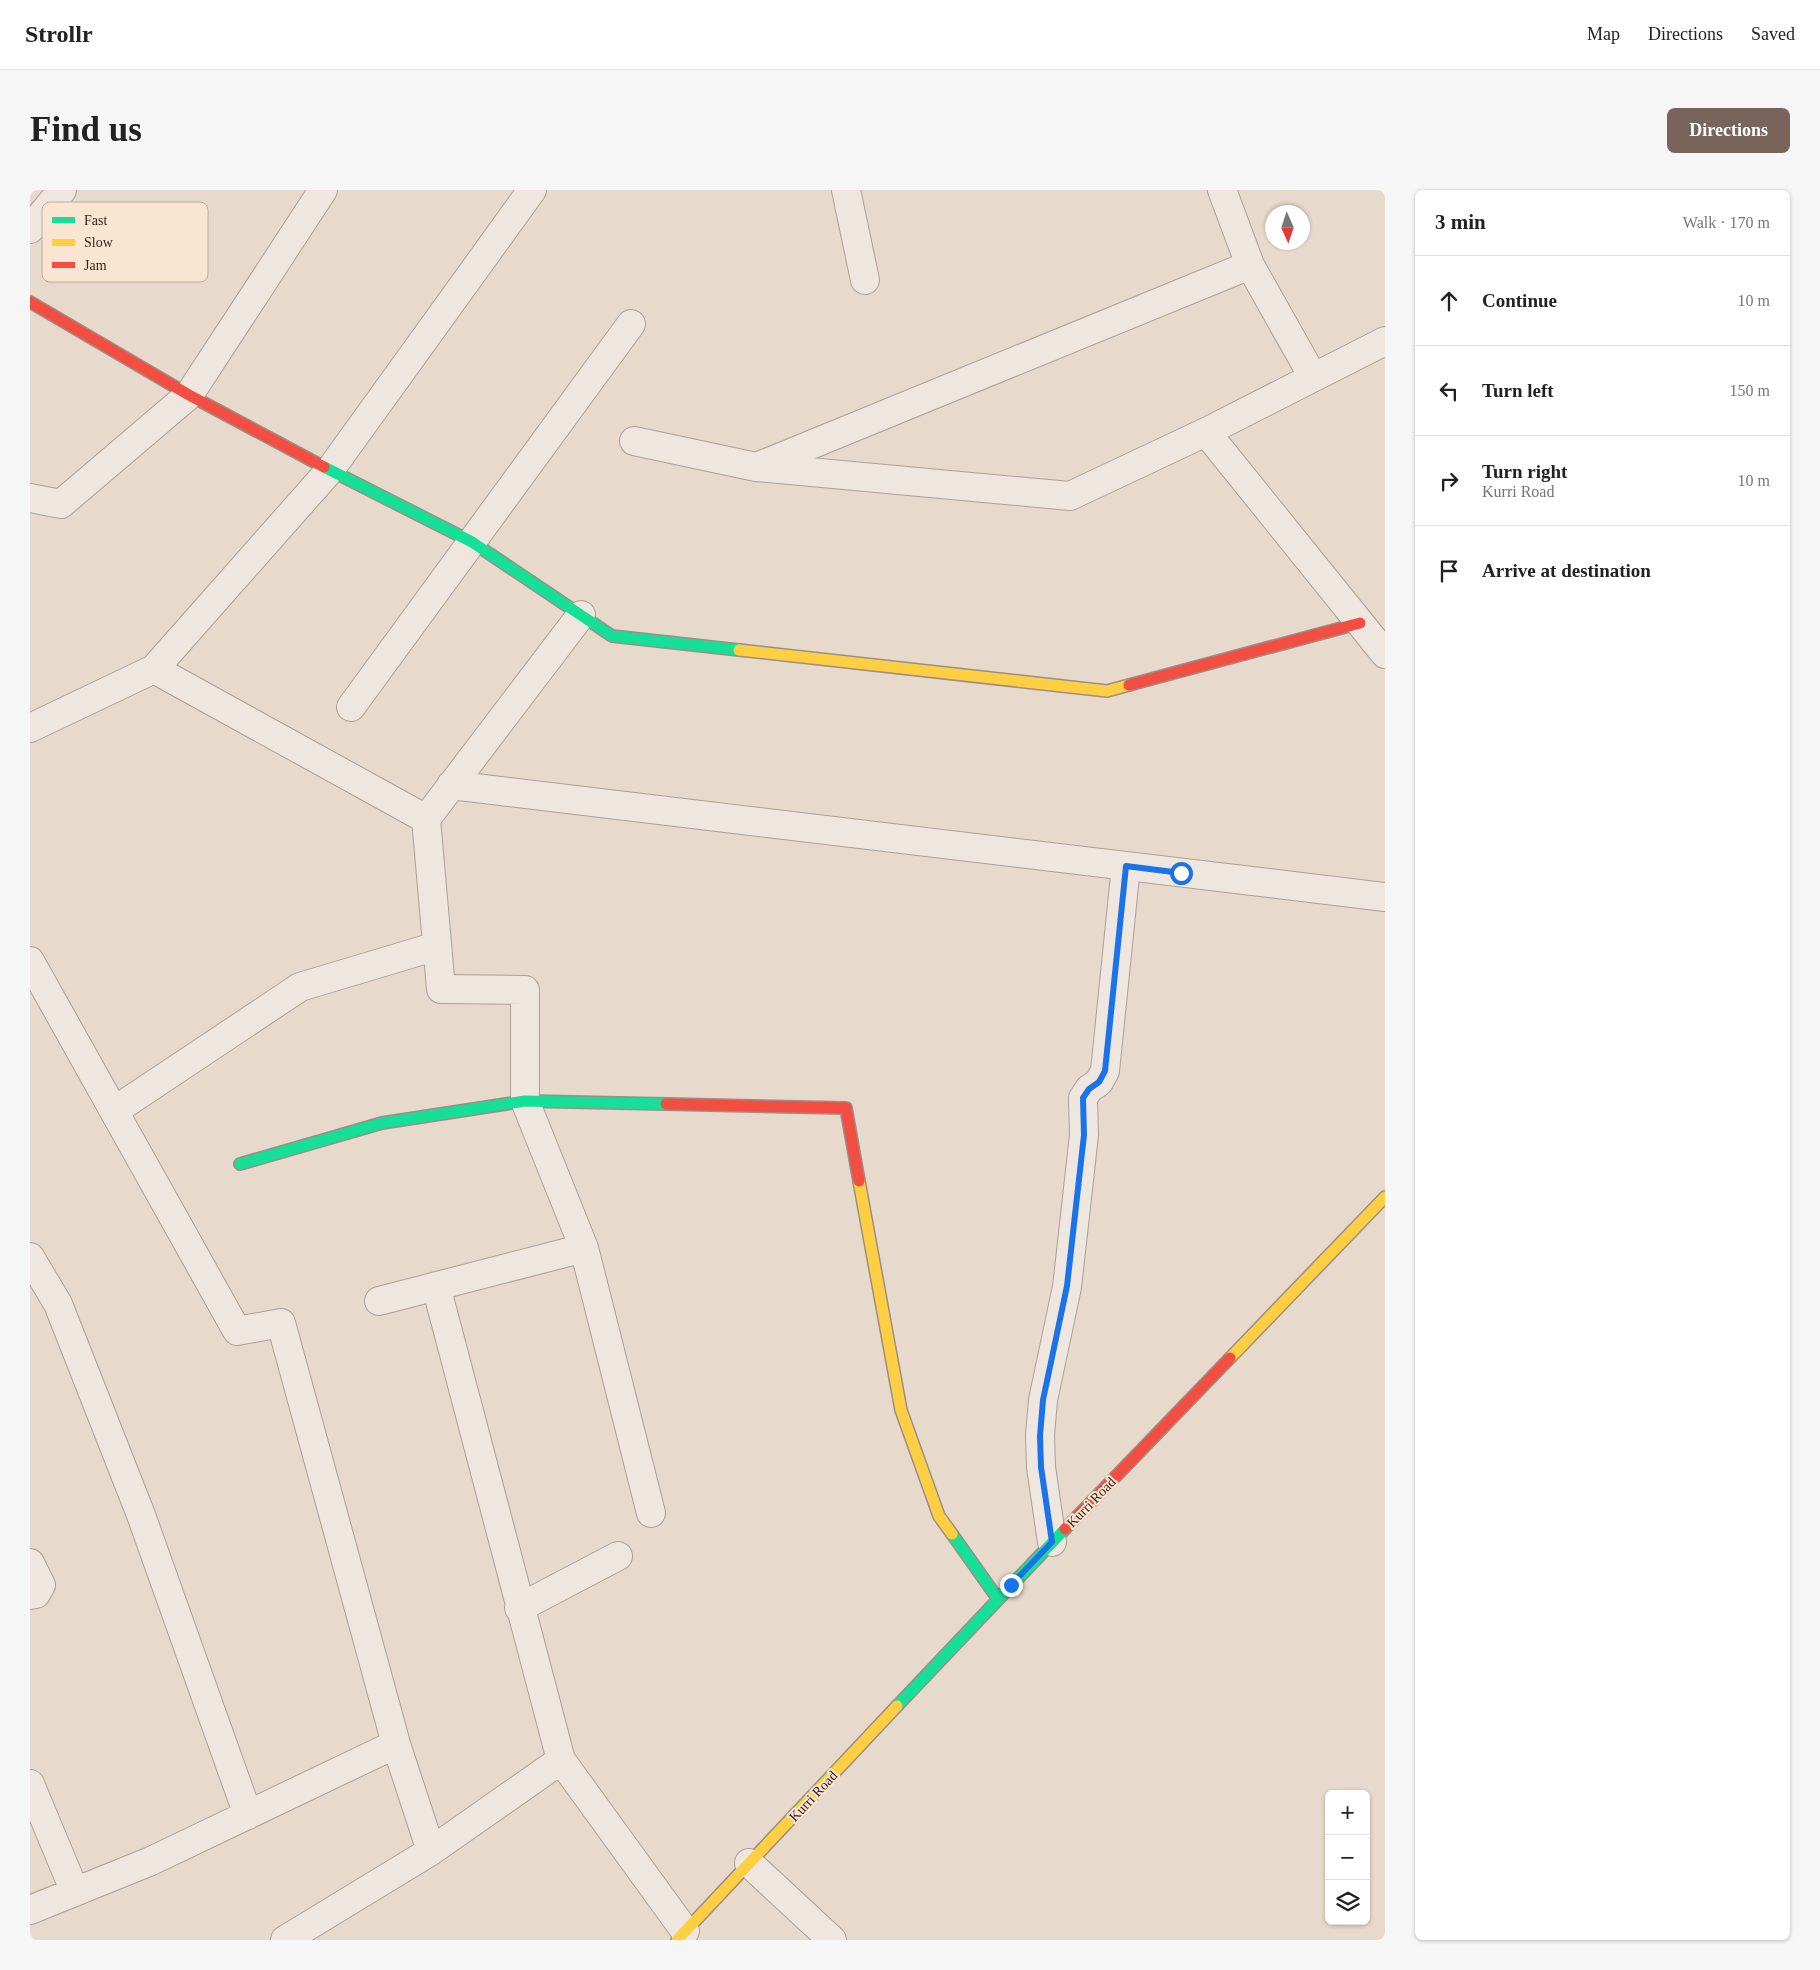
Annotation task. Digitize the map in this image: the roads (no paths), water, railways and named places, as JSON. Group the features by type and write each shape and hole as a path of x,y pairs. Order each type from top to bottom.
{"street":[{"path":"52,202 62,190"},
{"path":"30,498 61,504 189,395 323,190"},
{"path":"30,728 154,669 330,470 532,190"},
{"path":"846,190 864,280"},
{"path":"1222,190 1250,264 1313,377"},
{"path":"30,230 42,215"},
{"path":"756,467 1250,264"},
{"path":"30,302 189,395 330,470 472,542 612,636 1106,691 1360,623"},
{"path":"351,707 631,324"},
{"path":"634,441 756,467 1070,496 1206,432 1385,341"},
{"path":"1206,432 1385,654"},
{"path":"581,615 426,819 441,989 525,990 525,1101 584,1248 651,1513"},
{"path":"154,669 426,819"},
{"path":"451,785 1385,897"},
{"path":"1052,1542 1041,1467 1040,1436 1042,1409 1050,1361 1067,1286 1084,1135 1083,1098 1089,1089 1099,1082 1105,1071 1126,866"},
{"path":"114,1111 300,987 437,946"},
{"path":"30,961 237,1331 281,1323 396,1744 431,1851"},
{"path":"240,1164 382,1123 525,1101 846,1108 901,1410 939,1516 998,1599"},
{"name":"Kurri Road","path":"681,1936 1052,1542 1385,1197"},
{"path":"379,1301 584,1248"},
{"path":"30,1257 58,1304 134,1497 248,1815"},
{"path":"436,1286 519,1608 561,1760 681,1936"},
{"path":"519,1608 618,1556"},
{"path":"30,1563 41,1585 36,1594 30,1595"},
{"path":"30,1910 151,1861 396,1744"},
{"path":"285,1940 431,1851 561,1760"},
{"path":"30,1784 75,1892"},
{"path":"750,1863 832,1940"}]}
